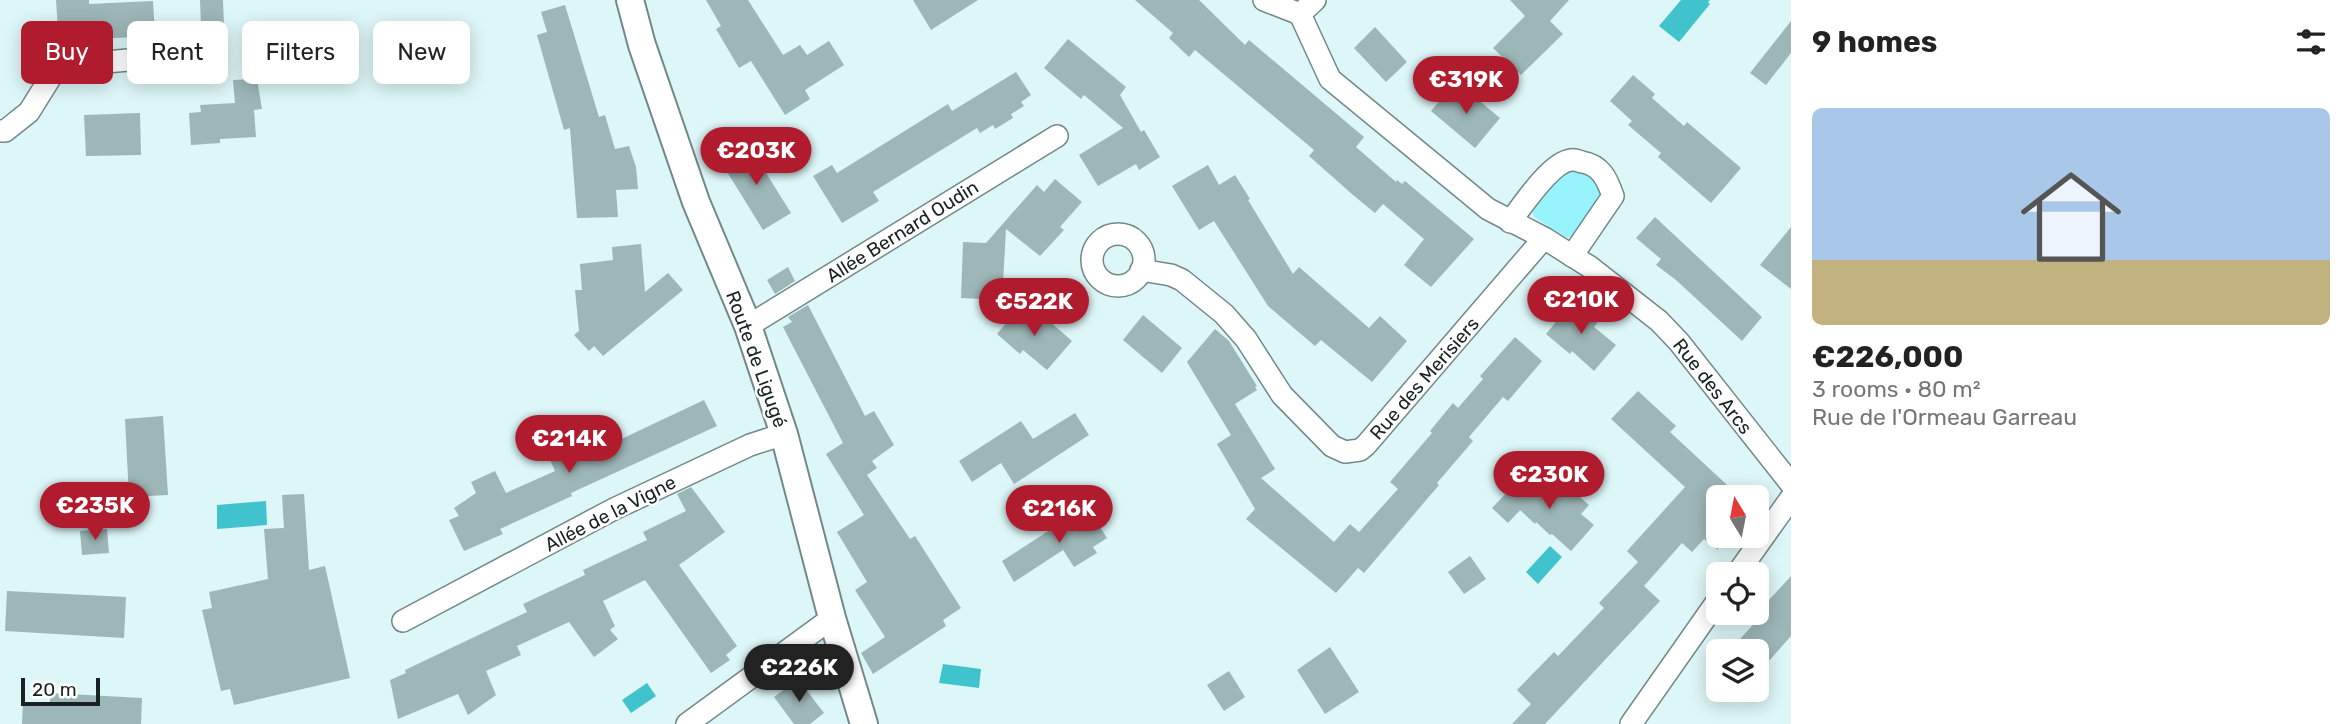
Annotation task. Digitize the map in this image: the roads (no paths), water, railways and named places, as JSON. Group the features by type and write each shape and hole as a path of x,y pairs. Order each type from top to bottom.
{"street":[{"name":"Route de Ligugé","path":"630,0 642,45 695,202 748,326 783,434 832,618 864,724"},
{"path":"1264,0 1307,7"},
{"name":"Rue des Arcs","path":"1307,7 1330,79 1488,209 1544,239 1598,273 1669,330 1791,484"},
{"path":"0,131 5,131 29,112 52,75 73,65 127,60"},
{"name":"Allée Bernard Oudin","path":"748,326 1057,136"},
{"path":"1510,222 1558,166 1571,160 1589,163 1606,176 1613,196 1572,256"},
{"name":"Rue des Merisiers","path":"1142,270 1171,275 1182,280 1224,314 1246,340 1282,395 1326,440 1345,452 1360,450 1366,445 1544,239"},
{"name":"Allée de la Vigne","path":"403,621 614,509 750,445 783,434"},
{"path":"1746,562 1791,498"},
{"path":"1631,724 1706,617"},
{"path":"687,724 832,618"}]}
